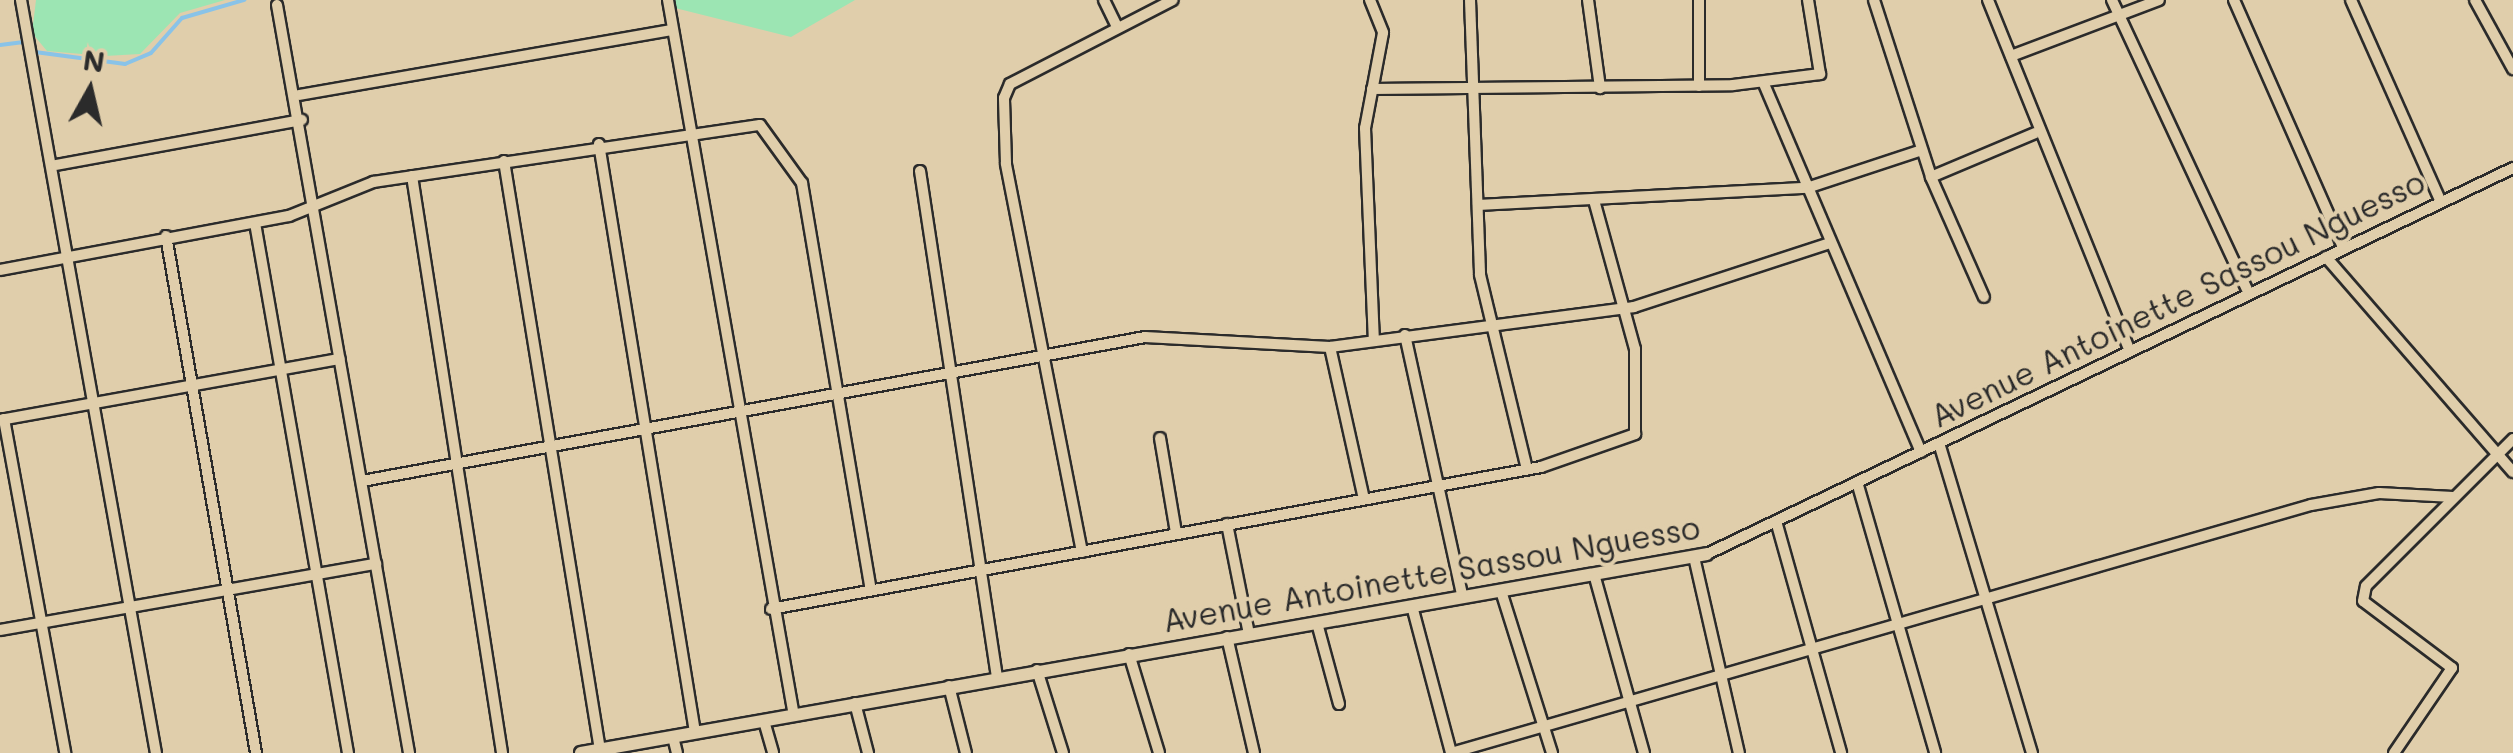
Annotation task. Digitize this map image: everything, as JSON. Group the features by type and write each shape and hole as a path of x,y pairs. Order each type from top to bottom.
{"street":[{"path":"20,0 56,165 90,402 132,606 156,753"},
{"path":"668,0 698,130 771,609 794,716"},
{"path":"1104,0 1118,27"},
{"path":"1082,552 1006,163 1004,98 1010,84 1173,0"},
{"path":"1370,0 1383,33 1372,89 1365,192 1374,339"},
{"path":"1470,0 1478,90 1478,205 1490,320 1526,469"},
{"path":"1588,0 1600,88"},
{"path":"1699,0 1699,86"},
{"path":"1372,89 1764,84 1825,68 1808,0"},
{"path":"1874,0 1931,177 1984,297"},
{"path":"1988,0 2035,132 2130,352"},
{"path":"2112,0 2249,294"},
{"path":"2011,56 2159,0"},
{"path":"2234,0 2344,249"},
{"path":"2351,0 2441,202"},
{"path":"2475,0 2513,69"},
{"path":"277,6 299,96 318,202 340,359 409,753"},
{"path":"299,96 672,30"},
{"path":"1764,84 1921,452"},
{"path":"56,165 302,120"},
{"path":"0,270 166,236 255,223 412,176 600,144 760,125 792,157 840,391 870,590"},
{"path":"1931,177 2035,132"},
{"path":"600,144 695,732"},
{"path":"1478,205 1807,188 1922,150"},
{"path":"504,162 600,750"},
{"name":"Avenue Antoinette Sassou Nguesso","path":"582,753 997,676 1700,556 2513,168"},
{"path":"920,170 997,676"},
{"path":"412,176 502,753"},
{"path":"771,609 1526,469 1640,428 1625,308 1594,200"},
{"path":"255,223 348,753"},
{"path":"166,236 256,753"},
{"path":"362,481 550,441 1168,334 1330,347 1490,320 1625,308 1830,243"},
{"path":"2326,257 2513,472"},
{"path":"1405,335 1462,598"},
{"path":"1330,347 1364,498"},
{"path":"65,753 2,419 340,359"},
{"path":"1160,438 1176,534"},
{"path":"2394,753 2450,680 2450,660 2364,593 2513,440"},
{"path":"1940,443 1992,600 2032,753"},
{"path":"1857,482 1934,753"},
{"path":"1412,606 1451,753 1812,654 2344,497 2453,498"},
{"path":"1776,521 1841,753"},
{"path":"1227,524 1250,634"},
{"path":"1700,556 1739,753"},
{"path":"0,630 376,564"},
{"path":"1594,574 1644,753"},
{"path":"1501,591 1552,753"},
{"path":"1317,623 1339,704"},
{"path":"1227,637 1254,753"},
{"path":"1128,654 1158,753"},
{"path":"1037,670 1063,753"},
{"path":"948,686 966,753"},
{"path":"855,703 868,753"},
{"path":"764,720 773,753"},
{"path":"673,738 677,753"}],"green space":[{"path":"36,0 225,0 180,13 140,54 105,56 47,51 32,33"},
{"path":"673,0 855,0 791,37 675,8"}],"waterway":[{"path":"35,52 125,64 151,53 182,18 244,0"},
{"path":"0,45 24,42"}]}
